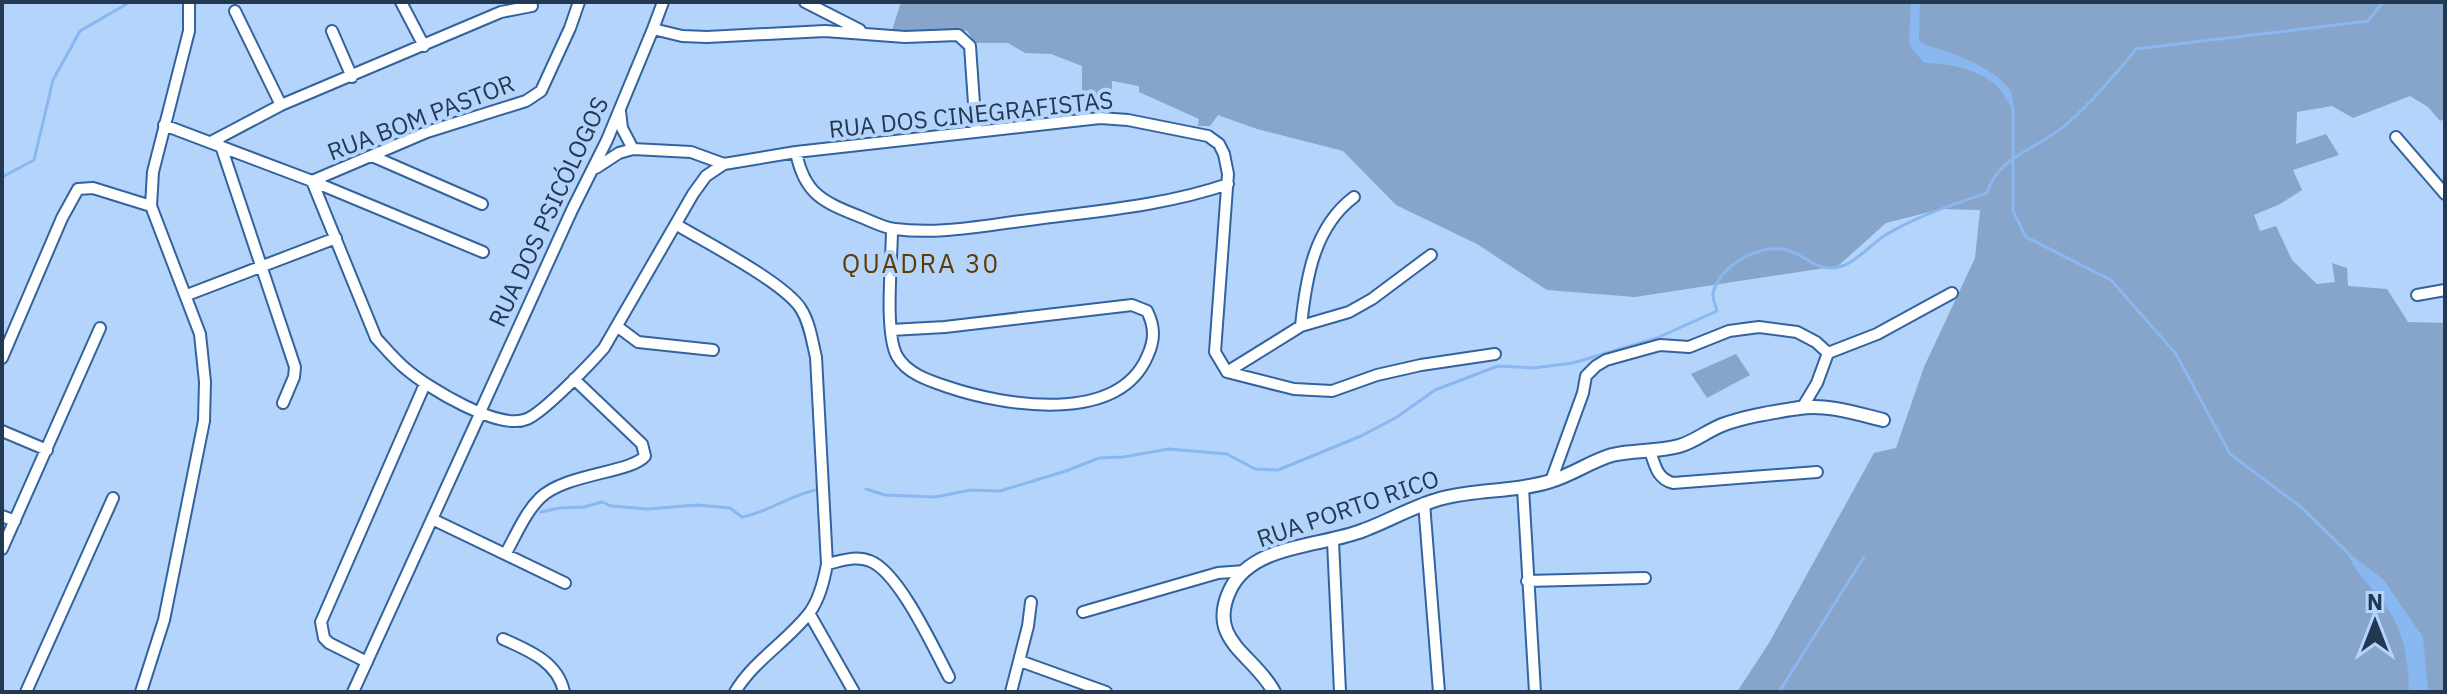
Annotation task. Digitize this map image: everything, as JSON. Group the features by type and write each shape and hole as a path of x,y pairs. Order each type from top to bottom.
{"street":[{"path":"401,2 424,46"},
{"name":"RUA BOM PASTOR","path":"425,384 376,338 312,181 454,122 509,108 541,91 579,2"},
{"name":"RUA DOS PSICÓLOGOS","path":"353,692 592,172 663,2"},
{"path":"805,2 865,33"},
{"path":"141,692 164,620 204,421 205,382 200,334 151,206 153,172 189,31 189,3"},
{"path":"216,144 281,105 501,12 532,6"},
{"path":"235,11 281,105"},
{"path":"653,29 682,36 707,37 800,32 905,37 958,35 970,46 976,132"},
{"path":"332,31 352,77"},
{"path":"592,172 619,153 633,149 622,128 619,110"},
{"name":"RUA DOS CINEGRAFISTAS","path":"633,149 691,152 724,164 796,152 1100,118 1165,126 1208,136 1219,144 1227,165 1228,184"},
{"path":"164,125 312,181 483,252"},
{"path":"2396,137 2445,194"},
{"path":"216,144 295,367 283,403"},
{"path":"796,152 801,174 821,199 892,229 964,228 1099,211 1188,197 1228,184 1215,352 1227,372 1294,389 1332,391 1406,368 1495,354"},
{"path":"372,156 482,204"},
{"path":"367,662 329,643 324,638 321,622 425,384 480,413 510,420 530,418 598,356 706,176 724,164"},
{"path":"2,358 62,218 78,189 93,188 151,206"},
{"path":"1301,326 1305,291 1324,228 1341,206 1354,197"},
{"path":"677,225 789,293 802,310 816,357 827,564 818,598 809,613 756,665 735,692"},
{"path":"891,330 1132,305 1147,311 1154,331 1152,347 1143,367 1131,382 1110,394 1046,406 1017,405 925,379 908,369 897,356 891,330 892,229"},
{"path":"187,295 336,238"},
{"path":"1227,372 1301,326 1349,312 1372,299 1431,255"},
{"path":"2417,295 2445,290"},
{"path":"1802,408 1817,383 1828,353 1877,334 1952,293"},
{"path":"618,327 638,342 713,350"},
{"path":"1551,481 1583,393 1586,376 1606,360 1660,345 1689,347 1729,331 1759,327 1797,332 1828,353"},
{"path":"2,549 100,328"},
{"path":"506,553 541,497 565,483 634,463 645,456 642,444 574,379"},
{"name":"RUA PORTO RICO","path":"1274,692 1266,677 1235,647 1223,624 1226,598 1232,586 1257,562 1289,548 1333,541 1424,503 1460,494 1523,488 1551,481 1612,455 1683,445 1730,422 1802,408 1837,409 1883,420"},
{"path":"2,431 47,450"},
{"path":"1650,451 1663,481 1673,483 1817,472"},
{"path":"1523,488 1535,692"},
{"path":"26,692 113,498"},
{"path":"1424,503 1439,692"},
{"path":"2,516 15,521"},
{"path":"432,519 565,583"},
{"path":"1333,541 1340,692"},
{"path":"827,564 855,558 869,560 882,568 909,605 949,677"},
{"name":"RUA PORTO RICO","path":"1083,612 1218,573 1245,571"},
{"path":"1527,581 1645,578"},
{"path":"1011,692 1031,602"},
{"path":"809,613 854,692"},
{"path":"503,639 536,654 549,665 564,692"},
{"path":"1020,661 1106,692"}],"shaded area":[{"path":"901,2 2445,2 2445,118 2440,121 2428,107 2410,96 2353,118 2332,106 2297,112 2296,144 2326,134 2339,155 2293,170 2302,190 2254,215 2260,231 2276,226 2292,260 2317,284 2335,282 2332,263 2347,268 2348,286 2387,289 2408,322 2445,323 2445,692 1737,692 1769,643 1874,453 1896,448 1924,367 1975,258 1980,210 1941,209 1886,223 1838,266 1635,297 1547,290 1477,244 1396,205 1343,151 1257,129 1218,115 1210,126 1198,126 1199,119 1139,92 1139,86 1112,81 1112,108 1082,109 1082,66 1051,54 1025,53 1008,43 975,43 967,31 891,33"},
{"path":"1911,2 1920,2 1919,40 1993,74 2011,91 2014,113 2001,91 1986,78 1955,66 1924,63 1910,46"},
{"path":"1736,354 1750,375 1707,398 1691,374"},
{"path":"2346,551 2383,579 2423,637 2428,692 2409,692 2406,656 2396,622"}],"waterway":[{"path":"2,177 34,160 53,80 80,31 130,2"},
{"path":"866,489 885,495 935,497 971,490 1000,491 1099,458 1169,449 1227,454 1255,469 1278,470 1361,436 1397,417 1435,390 1498,366 1533,368 1573,363 1657,338 1717,311 1713,295 1723,273 1754,253 1787,250 1827,268 1845,265 1884,236 1909,223 1987,193 2001,169 2069,122 2136,49 2368,21 2383,2"},
{"path":"2013,110 2013,211 2026,237 2111,280 2176,354 2230,454 2301,507 2348,553"},
{"path":"541,512 602,502 611,506 648,509 697,505 730,508 742,517 815,490"},
{"path":"1779,692 1864,557"}],"district":[{"name":"QUADRA 30","path":"921,264"}]}
